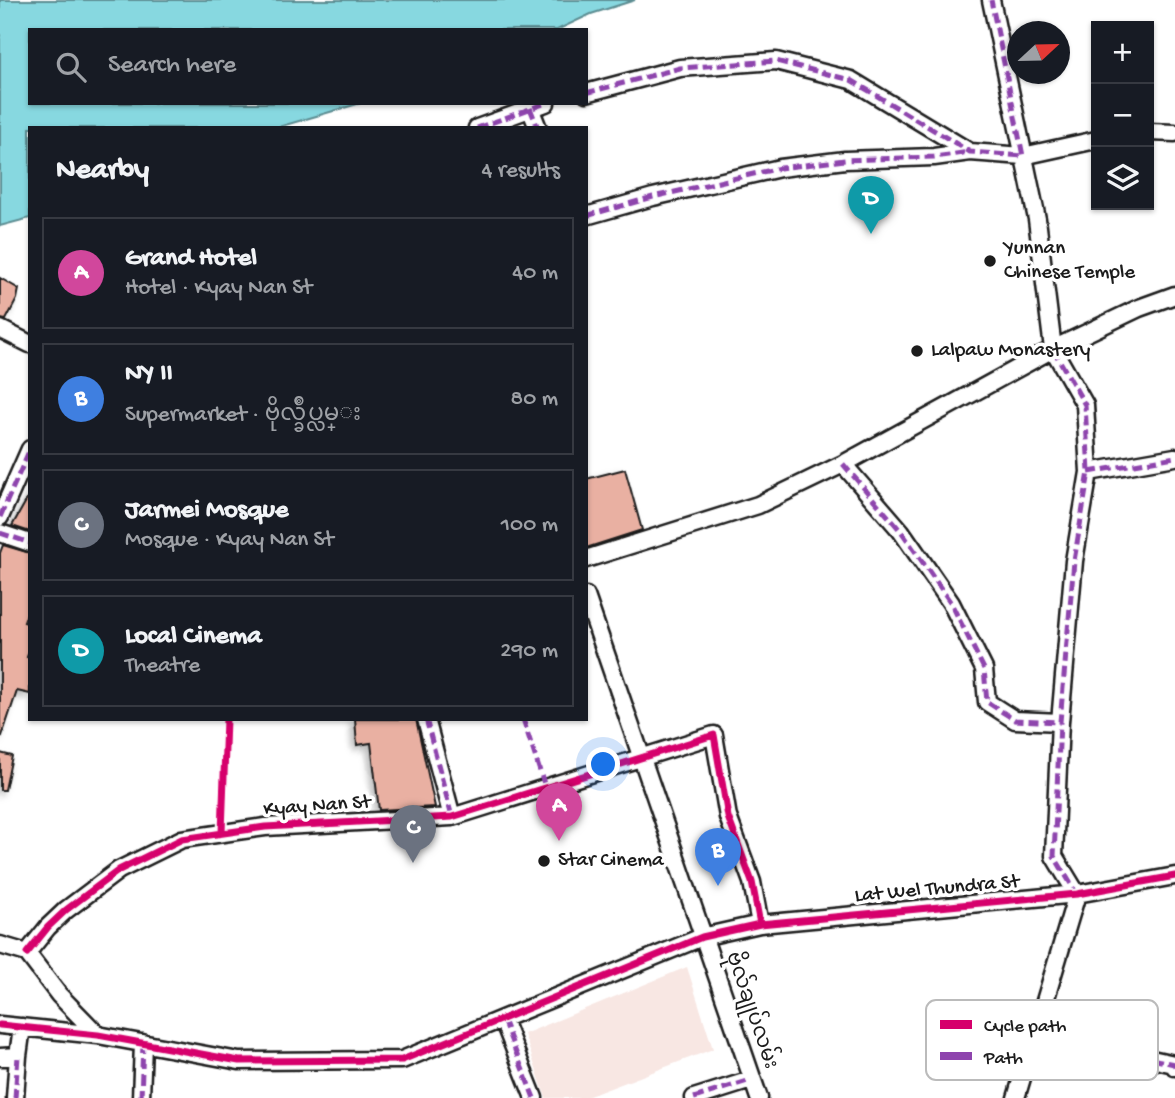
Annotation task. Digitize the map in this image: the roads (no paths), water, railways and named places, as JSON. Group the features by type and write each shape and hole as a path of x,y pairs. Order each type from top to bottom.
{"street":[{"path":"991,0 1037,219 1053,349 1085,405 1089,472 1074,561 1060,722 1054,856 1077,894 1045,1000"},
{"path":"588,92 680,68 776,61 850,80 970,152"},
{"path":"482,126 538,105"},
{"path":"530,107 537,126"},
{"path":"1154,132 1175,133"},
{"path":"588,215 653,197 780,168 845,160 934,157 970,152 1023,156 1091,141"},
{"path":"588,558 758,505 843,464 1053,349 1139,308 1174,298"},
{"path":"0,329 28,343"},
{"path":"0,517 28,454"},
{"path":"1089,472 1175,457"},
{"path":"843,464 901,531 951,603 984,669 987,702 1015,720 1060,722"},
{"path":"0,533 28,542"},
{"path":"588,602 642,757"},
{"path":"427,721 452,817"},
{"name":"Kyay Nan St","path":"27,953 66,910 119,870 182,839 265,827 452,817 714,735 728,817 752,881 760,924"},
{"name":"ဗိုလ်ချုပ်လမ်း","path":"642,757 759,1098"},
{"name":"Lat Wel Thundra St","path":"0,1025 98,1035 239,1061 402,1060 702,937 760,924 1077,894 1175,876"},
{"path":"0,945 27,953 59,995 98,1035"},
{"path":"503,1020 534,1098"},
{"path":"15,1098 22,1027"},
{"path":"141,1098 143,1043"},
{"path":"0,1057 18,1056"},
{"path":"1158,1060 1174,1064 1175,1067"},
{"path":"694,1098 751,1080"},
{"path":"1016,1098 1021,1080"}],"water":[{"path":"0,0 635,0 591,14 561,28 28,28 28,105 354,105 282,126 28,126 28,219 0,226"}],"place":[{"name":"Local Cinema","path":"871,234"},
{"name":"Yunnan Chinese Temple","path":"990,261"},
{"name":"Lalpaw Monastery","path":"917,351"},
{"name":"Grand Hotel","path":"559,841"},
{"name":"Star Cinema","path":"544,861"},
{"name":"Jarmei Mosque","path":"413,863"},
{"name":"NY II","path":"718,886"}]}
